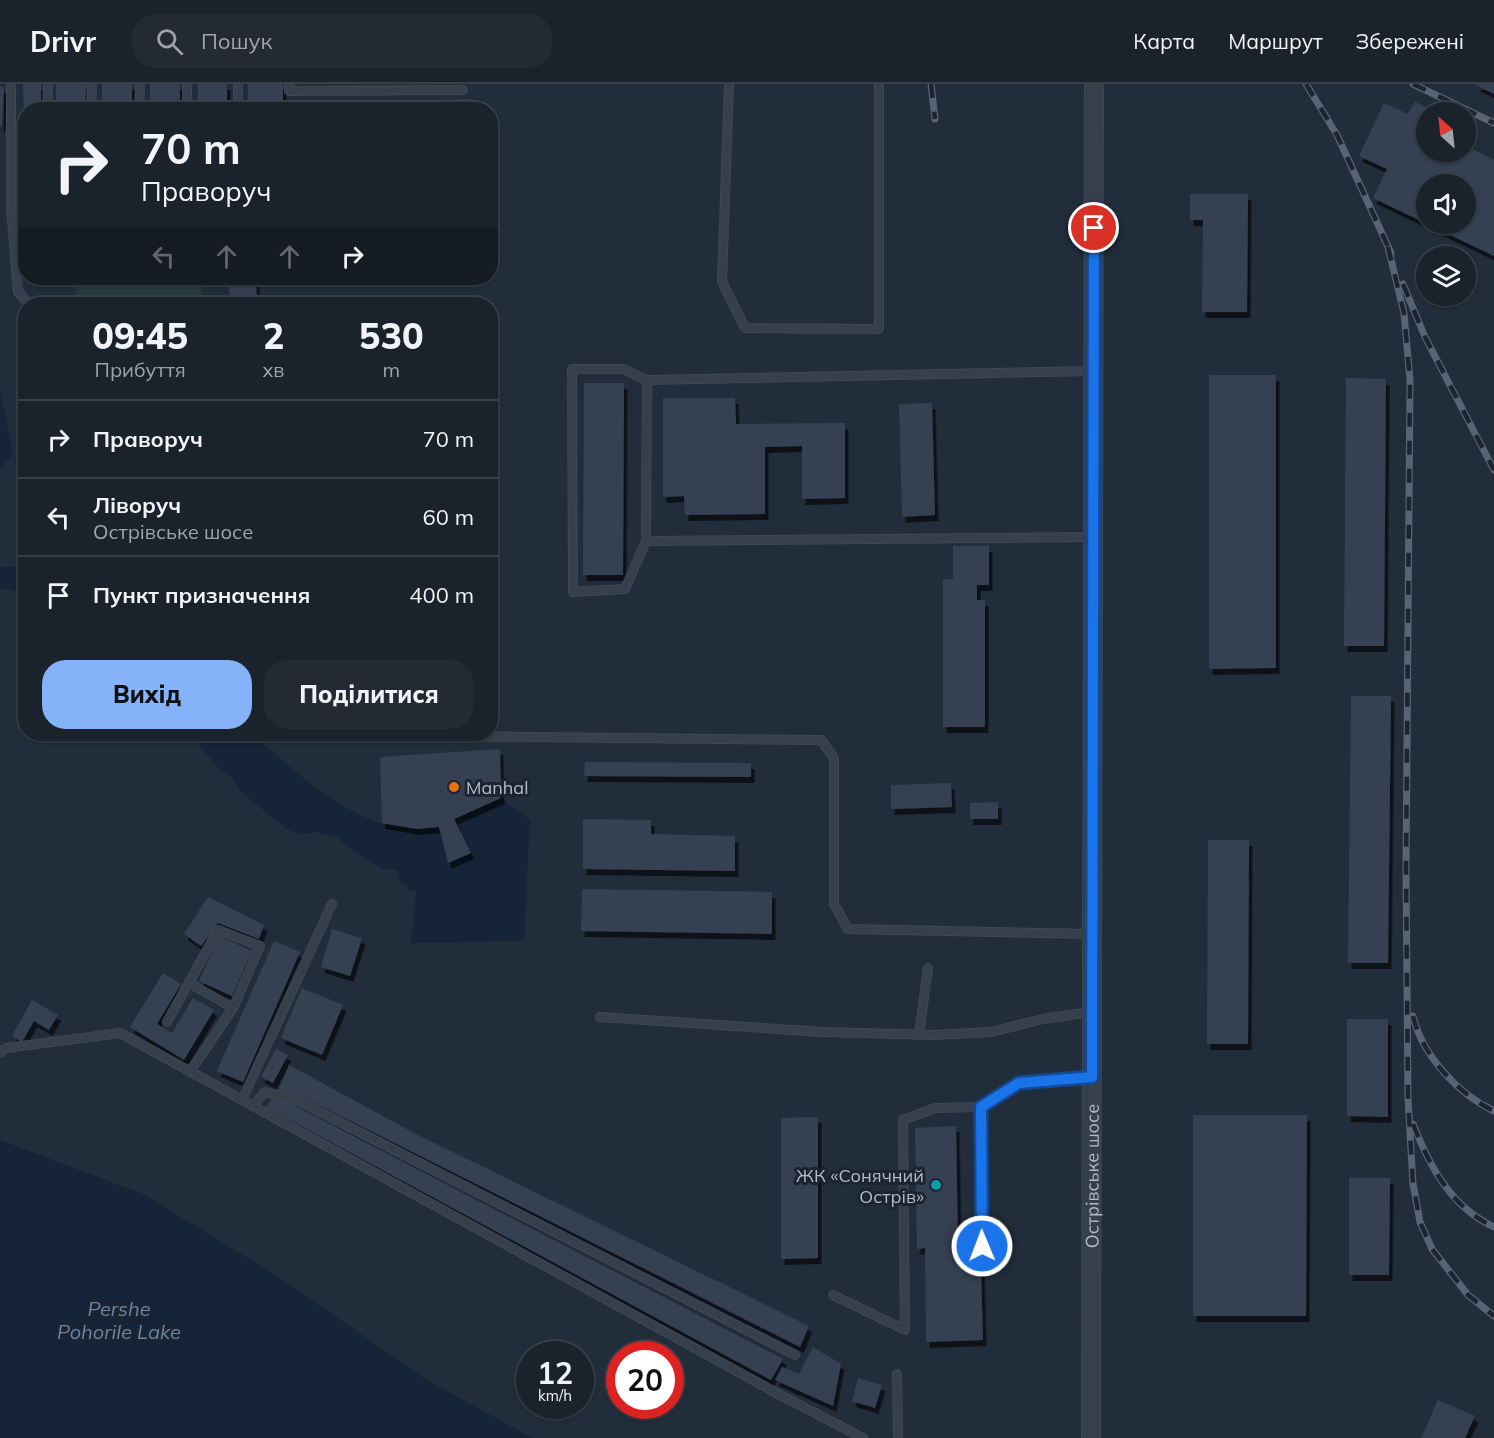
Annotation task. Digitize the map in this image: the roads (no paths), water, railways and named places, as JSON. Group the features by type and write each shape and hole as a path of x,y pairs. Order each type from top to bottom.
{"street":[{"name":"Острівське шосе","path":"1091,1438 1094,84"}],"lane":[{"path":"11,84 11,207 18,292 23,297"},
{"path":"47,102 48,84"},
{"path":"91,102 92,84"},
{"path":"140,84 140,102"},
{"path":"187,84 187,102"},
{"path":"238,84 238,102"},
{"path":"289,84 289,91 463,90"},
{"path":"729,84 722,282 745,328 879,329 879,84"},
{"path":"647,380 646,541 625,589 573,592 572,369 623,369 647,380 1094,371"},
{"path":"646,541 1093,537"},
{"path":"498,737 821,740 834,758 834,904 848,928 1092,934"},
{"path":"242,1100 332,904"},
{"path":"167,1022 218,930 260,946 233,1008 190,1072"},
{"path":"920,1035 928,968"},
{"path":"189,983 233,1008"},
{"path":"600,1017 823,1032 920,1035 991,1032 1043,1019 1092,1012"},
{"path":"0,1053 6,1048 120,1033 784,1397 863,1438"},
{"path":"833,1295 905,1330 903,1120 935,1108 981,1107 1019,1083 1092,1077"},
{"path":"253,1106 265,1092 301,1102 795,1355"},
{"path":"981,1107 982,1246"},
{"path":"897,1374 898,1438"}],"water":[{"path":"0,389 13,454 0,470"},
{"path":"0,567 18,567 18,592 0,588"},
{"path":"196,741 261,741 324,793 371,820 396,827 439,827 448,863 470,853 454,819 501,798 530,820 524,941 411,943 416,891 407,891 407,884 399,882 398,870 381,868 354,852 338,838 316,832 300,834 288,830 240,791 233,779 218,768"},
{"name":"Pershe Pohorile Lake","path":"0,1140 143,1194 276,1275 427,1380 532,1438 0,1438"}],"railway":[{"path":"931,84 935,119"},
{"path":"1306,84 1337,135 1391,253"},
{"path":"1413,84 1494,123"},
{"path":"1388,247 1404,313 1410,380 1406,869 1408,1099 1413,1184 1420,1222 1432,1249 1468,1295 1494,1316"},
{"path":"1403,284 1425,337 1494,470"},
{"path":"1413,1016 1424,1045 1443,1072 1467,1094 1494,1111"},
{"path":"1413,1124 1435,1170 1454,1197 1479,1219 1494,1227"}],"place":[{"name":"Manhal","path":"454,787"},
{"name":"ЖК «Сонячний Острів»","path":"936,1185"}]}
